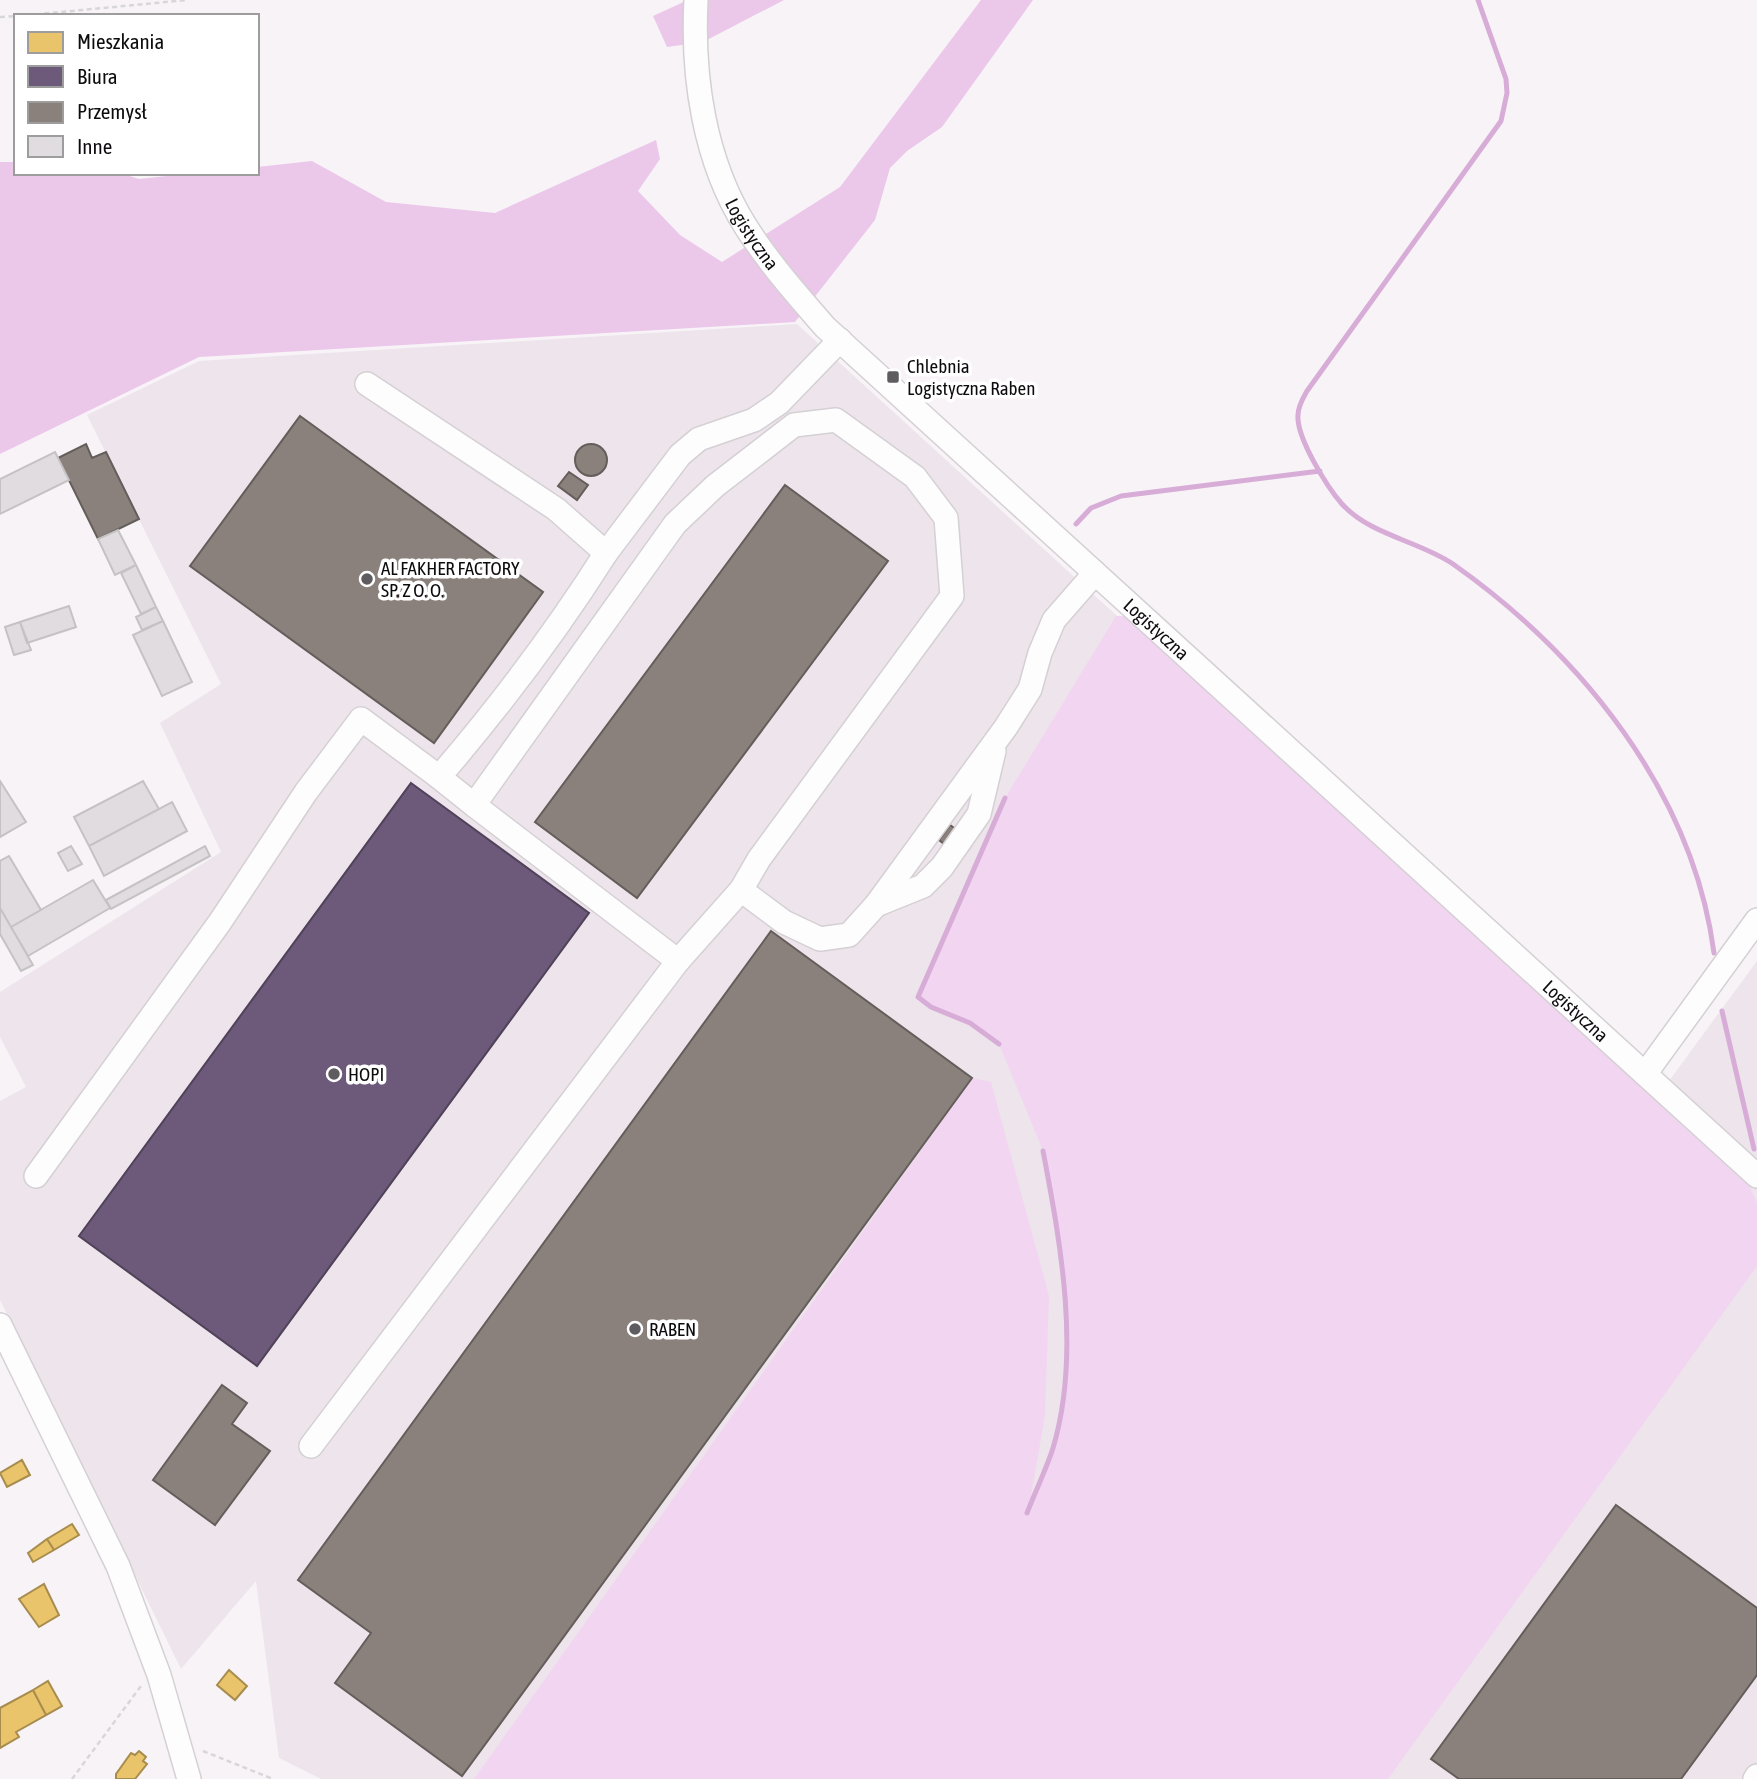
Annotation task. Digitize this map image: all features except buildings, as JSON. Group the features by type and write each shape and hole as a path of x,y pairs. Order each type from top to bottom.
{"street":[{"name":"Logistyczna","path":"696,0 694,40 699,88 709,140 744,225 780,276 840,340 1757,1176"},
{"path":"439,777 538,655 606,553 680,455 699,439 754,420 779,403 840,340"},
{"path":"367,384 556,509 606,553"},
{"path":"311,1446 678,961 741,890 759,859 952,596 946,518 915,477 836,420 794,425 715,485 675,524 474,805"},
{"path":"741,890 784,922 820,939 849,935 876,905 1006,727 1030,689 1040,653 1054,620 1095,573"},
{"path":"36,1176 220,922 306,792 361,719 678,961"},
{"path":"876,905 923,886 949,857 979,814 995,750 1006,727"},
{"path":"1645,1074 1757,920"},
{"path":"0,1325 118,1566 159,1675 189,1779"}],"path":[{"path":"38,14 187,0"},
{"path":"72,1779 142,1685 159,1675"},
{"path":"183,1754 198,1750 273,1779"}],"shaded area":[{"path":"688,0 784,0 703,42 667,47 653,16"},
{"path":"981,0 1033,0 942,127 907,151 890,168 875,220 795,322 199,357 0,454 0,162 14,162 14,175 126,175 139,179 176,175 259,175 259,167 312,161 386,202 495,213 656,140 660,159 638,191 680,235 722,262 840,187"},
{"path":"797,324 1652,1104 1757,961 1757,1779 321,1779 279,1758 256,1581 181,1669 0,1300 0,1101 26,1087 0,1037 0,992 221,852 160,723 221,684 87,415 199,361"},
{"path":"1116,616 1142,616 1737,1158 1757,1203 1757,1266 1388,1779 474,1779 972,1078 991,1082 1049,1296 1045,1415 1029,1508 1053,1447 1066,1367 1064,1292 1043,1151 999,1044 970,1023 931,1007 918,997 1005,798"}],"waterway":[{"path":"1478,0 1506,79 1507,93 1501,121 1307,391 1299,408 1299,424 1307,448 1321,474 1353,515 1380,531 1425,549 1453,564 1500,600 1545,641 1587,685 1624,733 1656,784 1682,838 1702,894 1714,953"},
{"path":"1076,524 1091,508 1121,496 1320,471"},
{"path":"999,1044 970,1023 931,1007 918,997 1005,798"},
{"path":"1722,1011 1754,1149"},
{"path":"1027,1513 1053,1448 1066,1376 1065,1300 1056,1224 1043,1151"}],"place":[{"name":"Chlebnia Logistyczna Raben","path":"893,377"},
{"name":"AL FAKHER FACTORY SP. Z O. O.","path":"367,579"},
{"name":"HOPI","path":"334,1074"},
{"name":"RABEN","path":"635,1329"}]}
